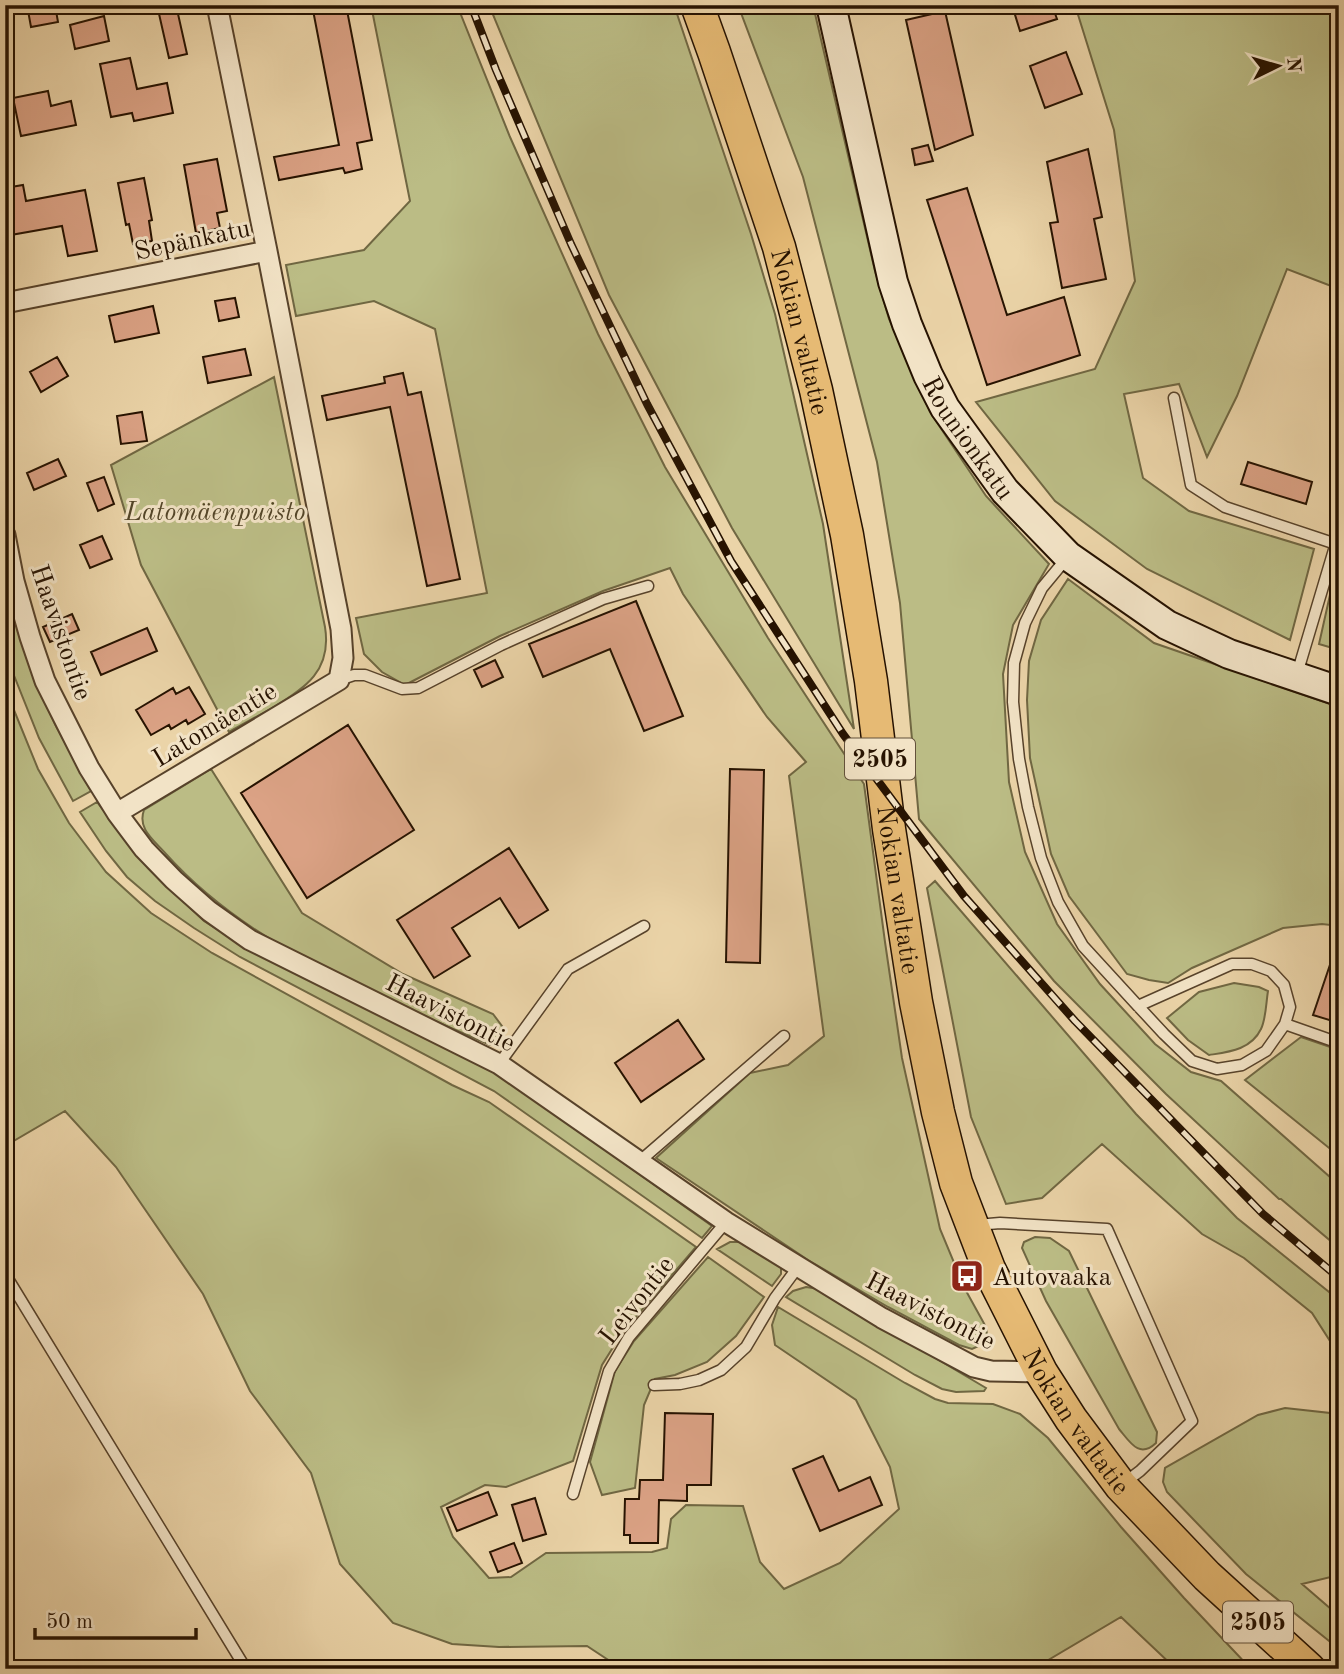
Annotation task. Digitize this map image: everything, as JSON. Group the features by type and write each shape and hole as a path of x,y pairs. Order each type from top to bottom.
{"main road":[{"name":"Nokian valtatie","path":"697,5 779,247 816,390 846,535 869,668 889,830 916,1002 938,1112 956,1183 989,1269 1041,1372 1071,1419 1121,1486 1207,1576 1309,1669"},
{"name":"Rounionkatu","path":"831,5 893,282 907,324 945,408 1005,491 1068,556 1167,625 1229,654 1339,691"}],"street":[{"name":"Sepänkatu","path":"5,303 267,251 217,5"},
{"path":"267,251 341,629 343,658 339,680"},
{"name":"Haavistontie","path":"5,535 14,581 45,681 89,768 117,813 144,849 209,911 250,940 499,1064 726,1222 882,1318 974,1367 991,1371 1041,1372"},
{"name":"Latomäentie","path":"117,813 339,680"}],"lane":[{"path":"1174,398 1191,485 1224,506 1336,544"},
{"path":"1296,676 1339,533"},
{"path":"1068,556 1042,588 1025,623 1014,663 1013,702 1028,807 1041,858 1058,902 1083,946 1138,1006 1192,1062 1217,1069 1242,1065 1266,1051 1285,1024 1290,1007 1284,985 1271,971 1252,964 1231,964 1138,1006"},
{"path":"339,680 365,675 402,690 418,688 512,639 603,599 648,586"},
{"path":"499,1064 568,970 643,926"},
{"path":"1285,1024 1339,1043"},
{"path":"640,1161 784,1036"},
{"name":"Leivontie","path":"573,1494 609,1370 629,1337 726,1222"},
{"path":"972,1226 1000,1223 1107,1229 1192,1421 1121,1486"},
{"path":"654,1385 699,1380 721,1370 746,1347 797,1267"},
{"path":"5,1274 246,1669"}],"green space":[{"path":"371,5 457,5 510,137 598,334 665,467 768,638 864,784 902,1058 940,1229 965,1289 986,1327 987,1335 981,1345 972,1349 959,1345 888,1307 808,1260 656,1158 750,1073 788,1065 824,1036 789,776 806,762 767,717 683,594 670,568 603,591 500,636 405,685 382,672 364,654 356,618 487,593 435,329 374,301 296,316 286,265 364,250 410,201"},
{"path":"489,5 674,5 775,314 823,524 854,729 732,528 609,295"},
{"path":"738,5 813,5 875,271 889,319 930,412 986,496 1049,564 1013,625 1003,674 1009,782 1025,852 1057,924 1100,984 1155,1044 1191,1072 1221,1081 1339,1185 1339,1248 1279,1199 1166,1094 1054,981 919,819 900,603 877,462 803,177"},
{"path":"1075,5 1339,5 1339,289 1287,269 1237,396 1207,457 1179,384 1124,394 1143,478 1189,511 1314,549 1290,640 1147,569 1055,501 976,402 1095,369 1135,281 1114,130"},
{"name":"Latomäenpuisto","path":"274,377 326,642 320,666 306,685 284,701 229,732 141,565 111,465"},
{"path":"1339,559 1339,650 1319,644"},
{"path":"5,576 37,685 91,791 73,801 39,738 9,663 5,646"},
{"path":"1068,579 1154,643 1339,707 1339,926 1322,924 1283,928 1192,968 1168,983 1127,974 1069,896 1051,854 1030,758 1027,700 1029,661 1041,620"},
{"path":"5,688 38,769 69,823 106,872 151,913 212,953 452,1085 489,1102 696,1247 622,1333 602,1365 573,1461 506,1487 485,1485 441,1507 453,1537 489,1578 511,1577 546,1553 652,1552 667,1548 671,1519 686,1505 743,1506 760,1562 784,1589 840,1563 899,1509 890,1467 856,1400 775,1345 772,1325 778,1307 935,1399 948,1403 993,1404 1020,1414 1048,1438 1121,1527 1251,1669 1176,1669 1121,1617 1033,1669 622,1669 587,1646 499,1647 452,1644 393,1623 340,1564 311,1473 250,1391 203,1294 116,1167 65,1111 5,1146"},
{"path":"211,769 302,913 403,974 493,1014 502,1026 502,1040 490,1045 317,966 236,917 200,887 152,839 145,829 142,817 144,810"},
{"path":"97,802 148,868 204,921 247,948 503,1077 712,1226 702,1238 494,1091 240,957 194,928 155,901 127,877 106,851 80,812"},
{"path":"935,881 1136,1114 1237,1218 1339,1300 1339,1355 1312,1313 1244,1258 1202,1234 1102,1144 1042,1198 1006,1204 971,1117 927,888"},
{"path":"1234,983 1268,991 1263,1025 1257,1036 1245,1046 1209,1055 1188,1040 1167,1018 1199,992"},
{"path":"1301,1037 1339,1050 1339,1156 1245,1080"},
{"path":"1035,1237 1050,1238 1069,1251 1157,1432 1156,1443 1150,1448 1135,1447 1119,1429 1046,1301 1022,1248 1024,1242"},
{"path":"730,1242 740,1242 781,1267 781,1274 772,1286 717,1249"},
{"path":"708,1257 764,1297 736,1336 707,1362 675,1375 655,1379 644,1405 635,1488 602,1495 590,1462 615,1371 634,1341"},
{"path":"806,1287 819,1289 986,1388 984,1391 956,1392 942,1389 915,1375 786,1297 793,1291"},
{"path":"1285,1408 1339,1414 1339,1575 1302,1584 1339,1616 1339,1649 1246,1574 1167,1492 1163,1482 1165,1468 1258,1415"}],"building":[{"path":"27,5 55,5 58,22 31,27"},
{"path":"157,5 176,5 187,54 169,58"},
{"path":"312,5 346,5 372,140 357,143 362,169 345,173 343,168 279,180 274,157 339,145"},
{"path":"1012,5 1052,5 1057,19 1020,31"},
{"path":"945,11 973,135 935,150 906,20"},
{"path":"104,16 109,41 75,49 70,25"},
{"path":"1066,52 1082,94 1045,108 1030,66"},
{"path":"130,58 137,89 167,83 173,113 134,121 132,113 111,117 100,64"},
{"path":"48,91 51,106 71,101 76,125 21,136 13,98"},
{"path":"928,145 933,161 915,165 912,149"},
{"path":"1088,149 1102,217 1094,219 1106,279 1062,288 1050,223 1058,222 1047,162"},
{"path":"217,159 227,211 217,213 220,228 196,233 184,165"},
{"path":"144,178 152,220 149,221 152,241 133,244 129,224 126,225 118,183"},
{"path":"23,185 26,201 85,190 97,251 68,256 62,226 5,236 5,188"},
{"path":"967,188 1007,315 1064,297 1080,355 987,385 927,200"},
{"path":"235,298 239,317 219,321 215,301"},
{"path":"153,306 159,333 115,342 109,316"},
{"path":"245,349 251,375 208,383 203,357"},
{"path":"57,357 68,376 41,392 30,372"},
{"path":"403,373 408,395 421,392 460,579 427,586 390,407 327,420 322,396 385,383 384,377"},
{"path":"142,412 147,441 121,444 117,416"},
{"path":"58,459 66,476 34,490 27,473"},
{"path":"1248,462 1312,482 1306,504 1241,484"},
{"path":"104,477 114,504 98,511 87,483"},
{"path":"102,536 112,559 90,568 80,545"},
{"path":"636,601 683,716 644,731 610,649 543,677 529,644"},
{"path":"72,614 79,630 50,642 43,627"},
{"path":"147,628 157,651 101,675 91,652"},
{"path":"495,660 503,677 482,687 474,670"},
{"path":"189,687 205,714 188,724 186,720 171,729 169,725 151,735 136,710 173,688 176,694"},
{"path":"348,725 414,830 307,898 241,793"},
{"path":"730,769 764,770 760,963 726,962"},
{"path":"509,848 548,910 519,928 500,898 452,928 470,956 434,978 397,920"},
{"path":"1336,947 1339,947 1339,1023 1313,1015"},
{"path":"678,1020 704,1059 641,1102 615,1063"},
{"path":"665,1413 713,1414 711,1485 687,1485 687,1501 659,1500 658,1543 630,1543 630,1535 624,1535 625,1499 639,1499 640,1480 663,1480"},
{"path":"823,1456 839,1491 870,1477 882,1505 820,1531 793,1469"},
{"path":"488,1492 497,1515 457,1531 447,1508"},
{"path":"535,1498 546,1534 523,1541 512,1505"},
{"path":"514,1543 522,1563 498,1572 490,1552"}],"railway":[{"path":"471,5 571,244 647,404 731,561 843,734 964,896 1075,1021 1263,1214 1339,1278"}],"place":[{"name":"Autovaaka","path":"967,1276"}]}
